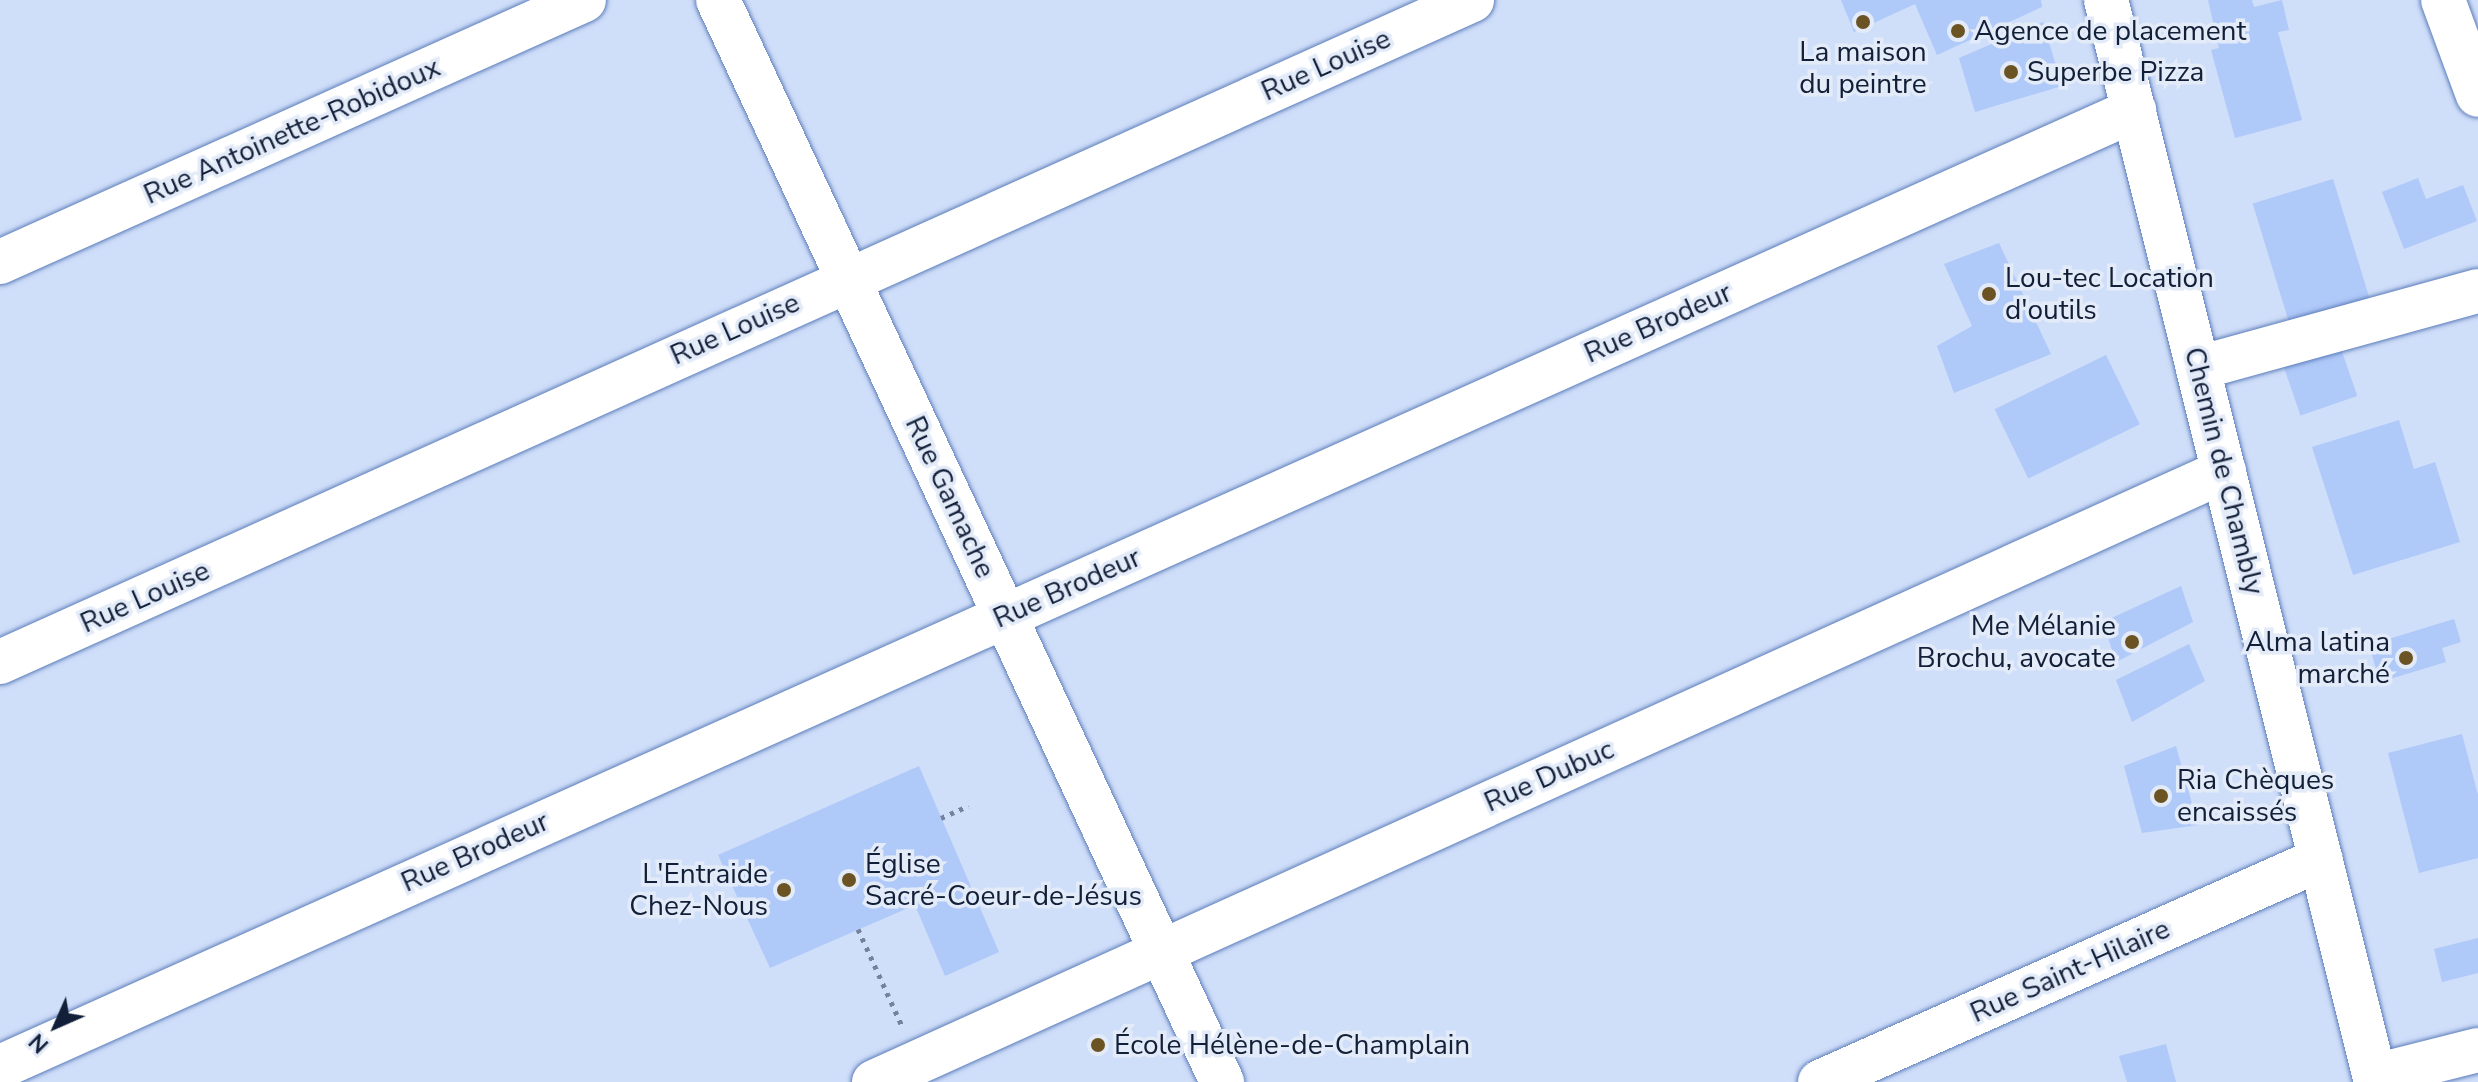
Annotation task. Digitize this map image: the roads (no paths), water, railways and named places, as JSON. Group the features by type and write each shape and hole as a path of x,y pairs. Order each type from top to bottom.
{"street":[{"name":"Rue Antoinette-Robidoux","path":"0,262 584,0"},
{"name":"Rue Gamache","path":"718,0 1222,1082"},
{"name":"Rue Louise","path":"0,662 1472,0"},
{"name":"Chemin de Chambly","path":"2106,0 2376,1079"},
{"path":"2443,0 2478,95"},
{"name":"Rue Brodeur","path":"0,1067 2134,110"},
{"path":"2198,368 2478,291"},
{"name":"Rue Dubuc","path":"874,1082 2224,471"},
{"name":"Rue Saint-Hilaire","path":"1820,1082 2321,859"},
{"path":"2376,1079 2478,1050"}],"place":[{"name":"La maison du peintre","path":"1863,22"},
{"name":"Agence de placement","path":"1958,31"},
{"name":"Superbe Pizza","path":"2011,72"},
{"name":"Lou-tec Location d'outils","path":"1989,294"},
{"name":"Me Mélanie Brochu, avocate","path":"2132,642"},
{"name":"Alma latina marché","path":"2406,658"},
{"name":"Ria Chèques encaissés","path":"2161,796"},
{"name":"Église Sacré-Coeur-de-Jésus","path":"849,880"},
{"name":"L'Entraide Chez-Nous","path":"784,890"},
{"name":"École Hélène-de-Champlain","path":"1098,1045"}]}
